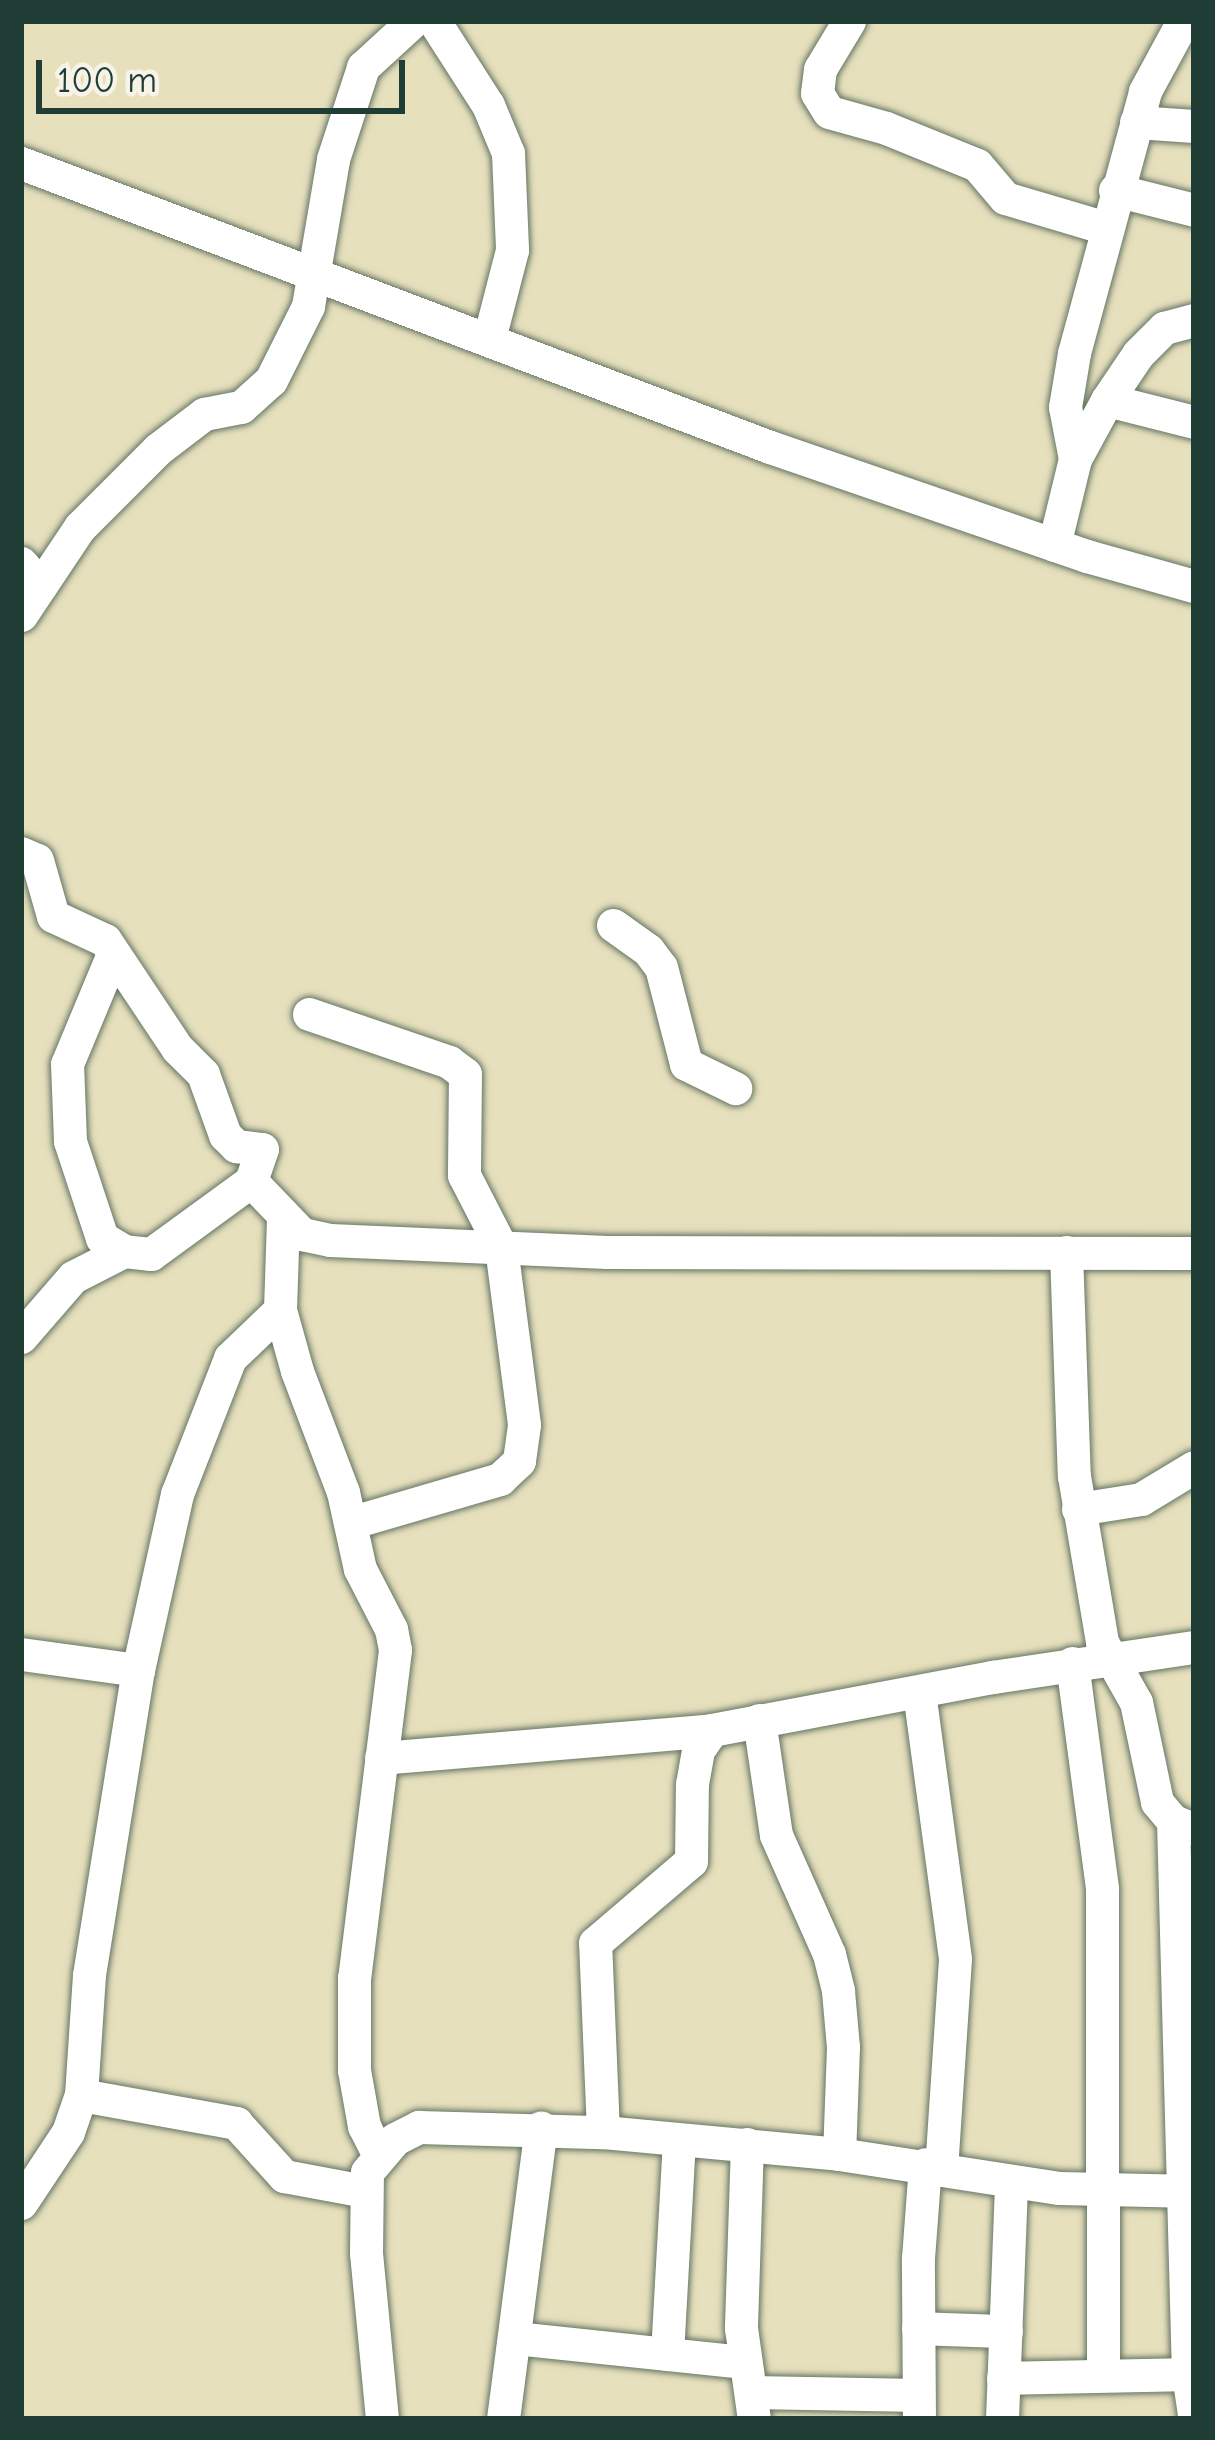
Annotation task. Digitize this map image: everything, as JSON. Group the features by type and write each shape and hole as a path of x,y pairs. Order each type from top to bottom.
{"street":[{"path":"21,615 31,574 158,448 204,414 241,407 271,380 308,306 333,159 363,67 413,21"},
{"path":"434,21 488,105 508,153 512,250 489,339"},
{"path":"849,21 820,69 818,93 830,112 886,128 976,165 1005,198 1106,228"},
{"path":"1075,459 1065,407 1115,190 1145,91 1183,21"},
{"path":"1136,122 1194,126"},
{"path":"21,163 770,447 1054,544 1194,586"},
{"path":"1115,190 1194,210"},
{"path":"1054,544 1075,459 1107,400 1164,328 1194,320"},
{"path":"1107,400 1194,422"},
{"path":"21,853 37,860 53,916 105,940 177,1048 211,1085 225,1135 236,1146 262,1149 251,1181 151,1254 124,1251 102,1238 70,1141 65,1090 74,1040 112,956"},
{"path":"613,925 648,950 661,967 686,1064 735,1088"},
{"path":"309,1014 449,1062 465,1074 464,1175 501,1246 524,1425 519,1461 500,1479 350,1522"},
{"path":"251,1181 283,1220 302,1234 330,1240 1194,1253"},
{"path":"283,1220 280,1310 361,1569 394,1640 354,1977 354,2070 364,2126 378,2153"},
{"path":"21,1336 73,1277 124,1251"},
{"path":"1066,1252 1078,1509 1108,1658 1136,1702 1157,1802 1184,1825 1188,2374 1194,2414"},
{"path":"21,2203 68,2132 81,2095 89,1975 139,1670 177,1494 222,1377 246,1337 280,1310"},
{"path":"1078,1509 1141,1499 1194,1467"},
{"path":"381,1758 712,1730 1072,1664 1194,1647"},
{"path":"21,1654 139,1670"},
{"path":"1072,1664 1102,1889 1103,2375"},
{"path":"515,2338 667,2354 751,2391 918,2407 918,2328 955,1959 919,1692"},
{"path":"758,1720 776,1835 829,1954 838,1991 843,2047 839,2154"},
{"path":"603,2132 595,1943 691,1861 692,1784 698,1750 712,1730"},
{"path":"81,2095 236,2123 284,2176 364,2191"},
{"path":"382,2419 364,2191 367,2171 378,2153 419,2127 603,2132 839,2154 1011,2182 1190,2191"},
{"path":"502,2419 542,2127"},
{"path":"667,2354 680,2140"},
{"path":"747,2144 741,2328 751,2391"},
{"path":"1002,2419 1011,2182"},
{"path":"918,2328 1006,2331"},
{"path":"1003,2378 1188,2374"}]}
